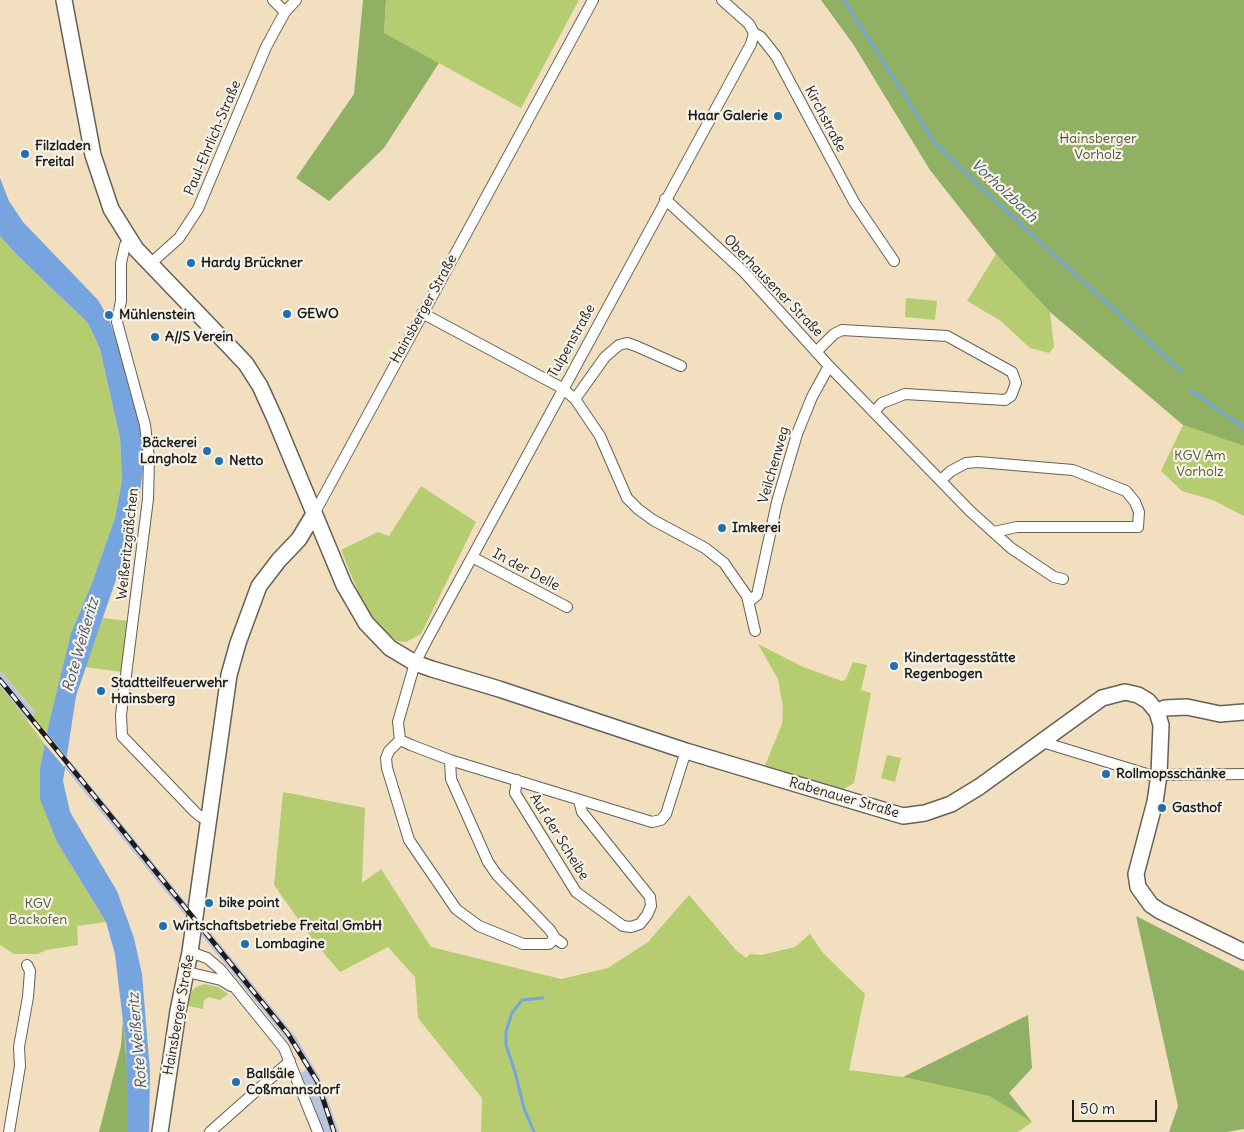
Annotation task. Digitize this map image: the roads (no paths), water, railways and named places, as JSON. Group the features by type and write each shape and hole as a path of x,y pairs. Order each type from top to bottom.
{"main road":[{"name":"Rabenauer Straße","path":"64,0 97,172 109,204 129,240 246,364 260,386 344,585 361,616 382,641 415,663 686,751 902,816 925,813 950,804 979,787 1092,703 1114,694 1125,692 1138,695 1148,701 1157,712"},
{"name":"Hainsberger Straße","path":"160,1132 178,1011 187,972 229,675 248,612 259,586 279,560 299,539 314,514"},
{"path":"1244,712 1220,714 1187,707 1166,708 1157,712 1161,724 1159,775 1155,802 1136,874 1138,887 1151,905 1244,952"}],"street":[{"path":"273,0 285,12"},
{"name":"Paul-Ehrlich-Straße","path":"150,264 179,238 198,209 266,47 285,12 296,0"},
{"name":"Hainsberger Straße","path":"314,514 593,0"},
{"name":"Kirchstraße","path":"722,0 749,24 754,33 761,37 776,56 854,202 894,261"},
{"name":"Tulpenstraße","path":"415,663 562,388 750,44 754,33"},
{"name":"Oberhausener Straße","path":"665,199 743,271 829,366 940,480 994,532 1012,548 1054,577 1063,579"},
{"name":"Weißeritzgäßchen","path":"129,240 121,263 121,302 117,322 145,425 149,458 148,499 122,715 122,736 195,812 201,817 208,818"},
{"path":"422,313 562,388 576,399 600,436 627,498 638,510 653,520 716,556 730,571 747,596 755,631"},
{"name":"Oberhausener Straße","path":"816,352 834,334 842,330 947,336 1012,372 1016,383 1011,396 1005,400 905,394 882,403 874,412"},
{"path":"576,399 606,358 620,344 627,343 636,346 681,366"},
{"name":"Veilchenweg","path":"747,596 752,599 757,595 777,502 797,434 812,397 829,366"},
{"path":"940,480 950,471 972,462 1065,469 1126,491 1136,502 1139,512 1138,527 1018,527 994,532"},
{"name":"In der Delle","path":"472,557 567,607"},
{"path":"415,663 398,722 400,740 388,751 387,768 409,840 456,909 479,926 523,944 549,944 559,941 497,875 488,862 451,779 450,760"},
{"name":"Auf der Scheibe","path":"400,740 450,760 652,822 661,820 666,814 673,797 686,751"},
{"path":"1039,742 1150,775 1244,774"},
{"name":"Auf der Scheibe","path":"516,780 515,793 576,892 623,926 631,927 640,924 651,906 650,897 582,812 579,800"},
{"path":"190,952 207,958 220,969 267,1025 290,1061 318,1132"},
{"path":"9,1132 28,997 30,972 27,965"},
{"path":"187,972 221,980 236,988"},
{"path":"210,1132 290,1061"}],"water":[{"name":"Rote Weißeritz","path":"0,178 9,201 23,222 98,300 109,319 125,366 143,437 144,461 138,507 123,559 76,696 63,781 70,812 117,891 134,938 142,974 150,1072 149,1132 128,1132 126,1047 115,954 106,922 57,842 40,799 40,768 71,633 92,583 115,518 122,480 120,438 100,349 88,323 17,255 0,236"}],"waterway":[{"name":"Vorholzbach","path":"844,0 935,143 1181,371"},
{"name":"Vorholzbach","path":"1190,390 1244,428"},
{"path":"534,1132 524,1108 506,1045 506,1032 512,1013 522,1000 543,998"}],"railway":[{"path":"0,680 288,1034 317,1081 334,1132"}],"place":[{"name":"Haar Galerie","path":"778,116"},
{"name":"Filzladen Freital","path":"25,154"},
{"name":"Hardy Brückner","path":"191,263"},
{"name":"GEWO","path":"287,314"},
{"name":"Mühlenstein","path":"109,315"},
{"name":"A//S Verein","path":"155,337"},
{"name":"Bäckerei Langholz","path":"207,451"},
{"name":"Netto","path":"219,461"},
{"name":"Imkerei","path":"722,528"},
{"name":"Kindertagesstätte Regenbogen","path":"894,666"},
{"name":"Stadtteilfeuerwehr Hainsberg","path":"101,691"},
{"name":"Rollmopsschänke","path":"1106,774"},
{"name":"Gasthof","path":"1162,808"},
{"name":"bike point","path":"209,903"},
{"name":"Wirtschaftsbetriebe Freital GmbH","path":"163,926"},
{"name":"Lombagine","path":"245,944"},
{"name":"Ballsäle Coßmannsdorf","path":"236,1082"}],"park label":[{"name":"Hainsberger Vorholz","path":"1098,148"},
{"name":"KGV Am Vorholz","path":"1200,464"},
{"name":"KGV Backofen","path":"38,912"}]}
